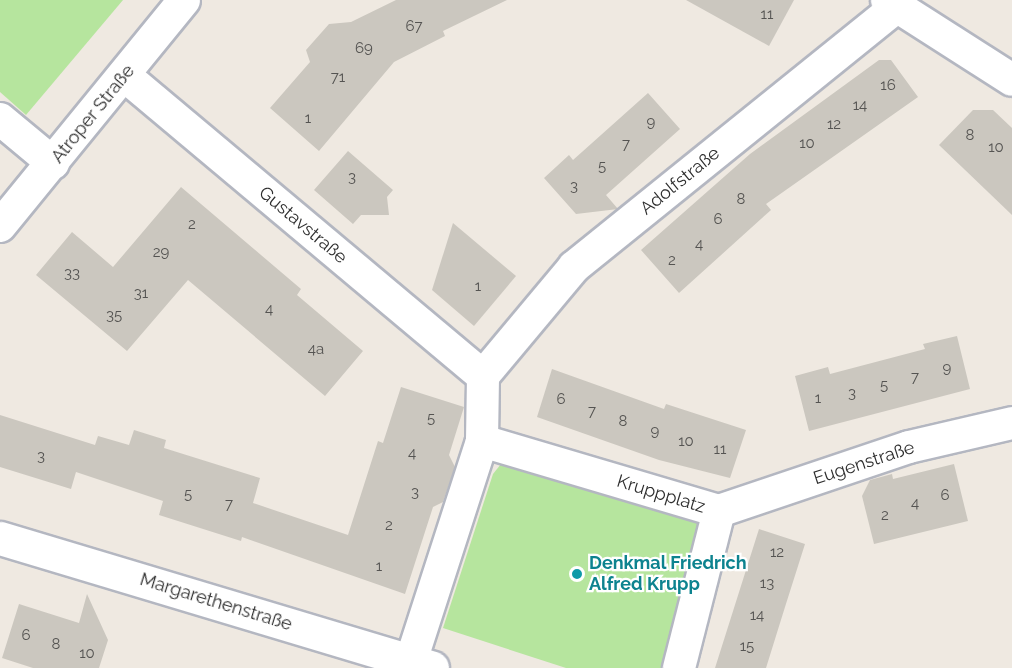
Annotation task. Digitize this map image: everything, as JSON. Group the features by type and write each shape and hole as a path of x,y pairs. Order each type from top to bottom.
{"main road":[{"name":"Margarethenstraße","path":"0,538 422,664"}],"street":[{"name":"Atroper Straße","path":"0,226 184,0"},
{"path":"892,3 1012,80"},
{"name":"Adolfstraße","path":"483,376 574,267 892,3"},
{"name":"Gustavstraße","path":"124,75 483,376"},
{"path":"0,119 53,163"},
{"path":"422,664 482,441 483,376"},
{"name":"Eugenstraße","path":"719,511 909,447 1012,423"},
{"name":"Kruppplatz","path":"482,441 719,511 679,668"}],"green space":[{"path":"0,0 123,0 26,115 0,92"},
{"path":"501,464 518,464 699,522 706,535 663,668 566,668 443,628 493,474"}],"building":[{"path":"396,0 507,0 443,31 445,36 394,62 319,151 270,108 310,62 306,50 329,24 351,22"},
{"path":"686,0 794,0 769,46"},
{"path":"879,60 891,60 918,97 766,204 771,210 679,293 641,250 750,154"},
{"path":"648,93 680,129 606,195 618,209 576,214 544,178 569,155 573,160"},
{"path":"973,110 993,110 1012,128 1012,215 939,145"},
{"path":"348,151 393,190 387,197 389,215 361,215 353,224 314,190"},
{"path":"181,187 301,289 297,295 363,351 325,396 188,280 127,351 36,275 72,232 113,267"},
{"path":"453,223 516,276 474,326 432,290"},
{"path":"957,336 970,389 809,431 795,376 828,367 830,374 925,349 923,344"},
{"path":"552,369 664,409 666,404 746,430 730,478 659,460 537,417"},
{"path":"401,387 464,407 449,455 455,467 443,502 433,507 405,594 242,537 241,541 159,515 163,501 76,472 71,489 0,467 0,415 95,445 98,436 129,445 134,430 166,440 164,448 260,478 253,503 348,535 378,441 383,443"},
{"path":"954,464 968,521 874,544 862,496 870,480 892,474 893,479"},
{"path":"759,529 805,544 766,668 715,668"},
{"path":"87,594 108,640 99,668 33,668 2,658 19,604 79,623"}],"place":[{"name":"Denkmal Friedrich Alfred Krupp","path":"577,574"}]}
